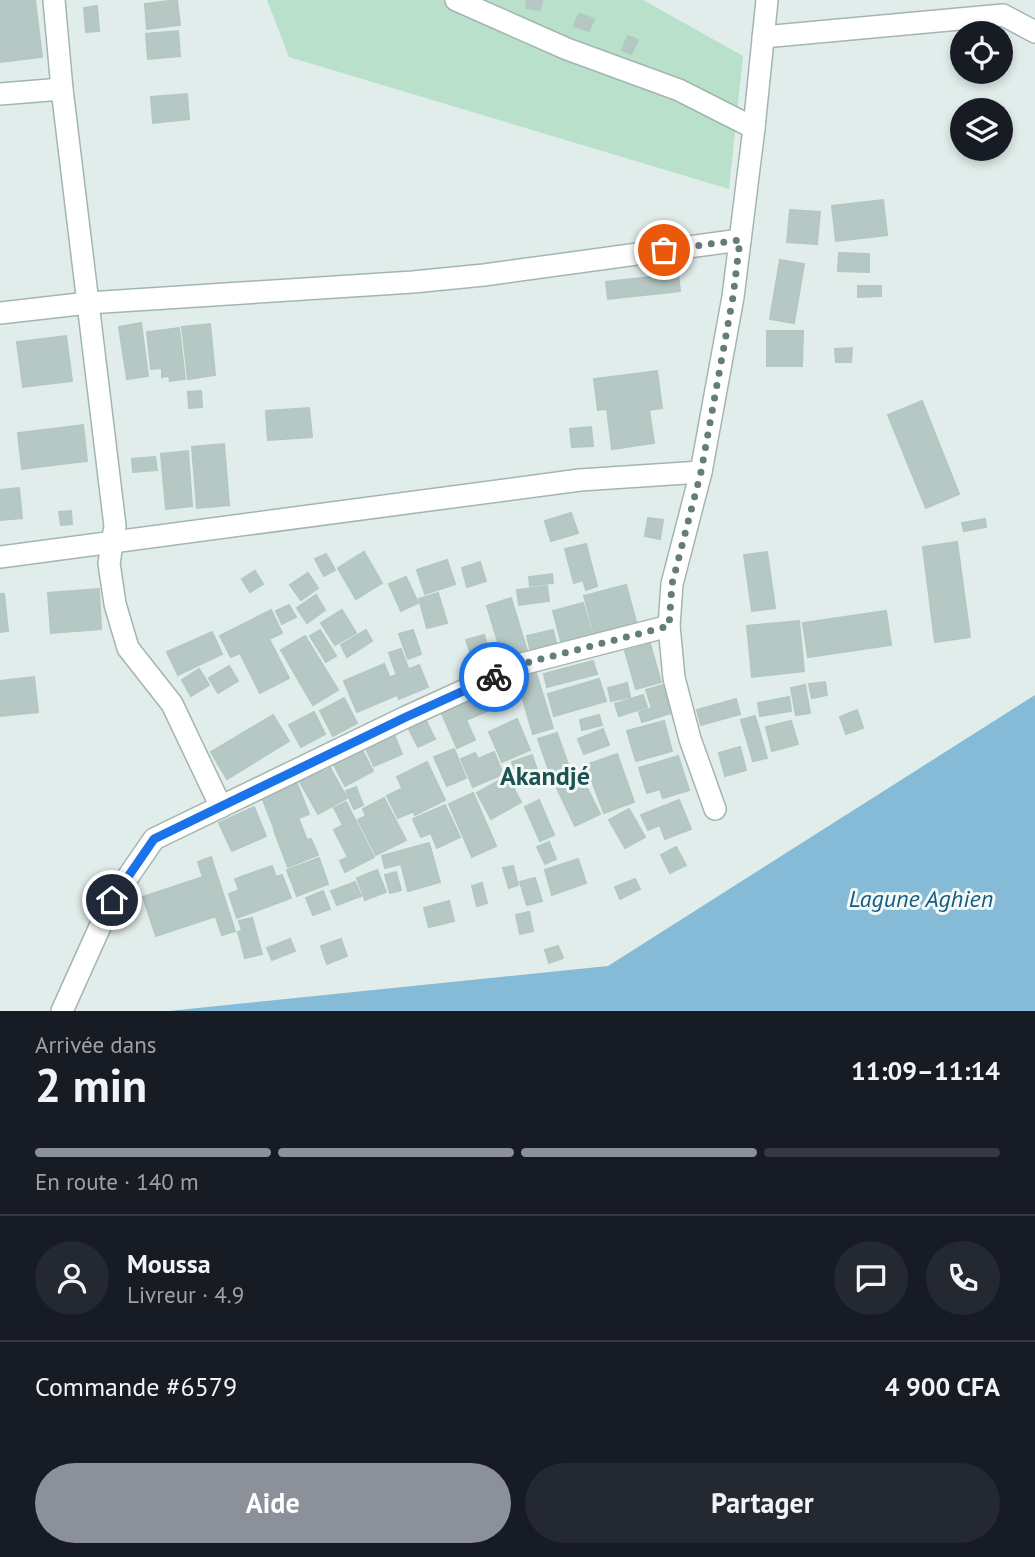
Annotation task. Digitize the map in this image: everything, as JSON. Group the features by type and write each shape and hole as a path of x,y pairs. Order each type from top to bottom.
{"street":[{"path":"54,0 62,89 115,527 109,563 115,604 128,648 172,704 221,807"},
{"path":"456,0 567,49 679,90 754,128"},
{"path":"715,809 690,739 674,678 669,626 672,584 701,472 733,297 767,0"},
{"path":"763,37 1003,15 1035,32"},
{"path":"0,94 62,89"},
{"path":"0,313 88,303 413,282 740,240"},
{"path":"0,557 566,481 701,472"},
{"path":"62,1011 112,900 154,839 522,664 669,626"}],"green space":[{"path":"267,0 643,0 743,56 729,189 289,57"}],"water":[{"name":"Lagune Aghien","path":"1035,695 1035,1011 169,1011 608,966"}],"building":[{"path":"0,0 35,0 42,57 0,62"},
{"path":"177,0 180,25 147,29 145,4"},
{"path":"527,0 542,0 540,10 526,8"},
{"path":"97,6 99,31 86,32 84,8"},
{"path":"579,14 594,19 589,31 574,26"},
{"path":"178,31 180,56 148,59 146,34"},
{"path":"628,36 638,40 631,54 622,50"},
{"path":"187,94 189,119 153,123 151,97"},
{"path":"883,200 887,235 836,241 832,206"},
{"path":"790,210 820,212 817,244 787,242"},
{"path":"839,253 869,254 869,272 838,271"},
{"path":"780,260 804,264 794,323 770,319"},
{"path":"678,274 680,291 608,299 606,282"},
{"path":"858,286 881,286 881,296 858,297"},
{"path":"141,323 148,376 127,379 119,327"},
{"path":"210,324 215,375 188,379 182,327"},
{"path":"179,328 185,379 170,381 169,376 162,377 162,368 151,369 147,332"},
{"path":"767,331 803,331 802,366 767,366"},
{"path":"66,336 72,381 23,387 17,342"},
{"path":"852,348 851,362 836,362 835,349"},
{"path":"657,371 662,408 649,410 654,443 612,449 607,409 598,410 594,379"},
{"path":"201,391 202,407 189,408 188,392"},
{"path":"922,401 959,494 926,508 888,415"},
{"path":"309,408 312,437 268,440 266,411"},
{"path":"83,425 87,461 22,469 18,433"},
{"path":"591,427 593,446 572,447 570,429"},
{"path":"224,444 229,505 197,508 192,447"},
{"path":"188,451 192,506 166,509 161,454"},
{"path":"155,457 157,470 133,472 132,459"},
{"path":"19,488 22,518 0,520 0,490"},
{"path":"71,511 72,524 61,525 59,512"},
{"path":"571,513 578,533 551,541 545,521"},
{"path":"648,518 663,520 660,539 645,536"},
{"path":"985,519 986,527 964,531 962,523"},
{"path":"957,542 970,637 935,642 923,547"},
{"path":"586,544 597,586 586,590 583,580 574,583 565,549"},
{"path":"364,552 382,583 356,599 338,568"},
{"path":"767,552 775,608 752,611 744,555"},
{"path":"326,554 335,570 324,576 315,559"},
{"path":"447,560 455,584 425,594 417,570"},
{"path":"480,562 486,581 467,587 462,568"},
{"path":"255,571 263,584 250,592 242,579"},
{"path":"308,573 318,588 301,600 290,585"},
{"path":"552,574 553,583 530,586 529,577"},
{"path":"406,577 418,603 401,611 389,584"},
{"path":"626,585 637,625 595,636 584,596"},
{"path":"547,586 549,601 519,605 517,590"},
{"path":"99,589 101,629 51,633 48,593"},
{"path":"438,593 447,623 427,628 419,599"},
{"path":"0,594 4,594 8,631 0,632"},
{"path":"316,595 325,610 307,623 297,608"},
{"path":"511,598 529,657 505,665 487,606"},
{"path":"583,603 594,640 563,649 553,611"},
{"path":"289,605 296,617 282,624 276,611"},
{"path":"271,610 282,633 269,639 289,678 260,693 240,653 231,657 220,636"},
{"path":"342,610 356,633 335,645 321,623"},
{"path":"886,611 891,645 808,657 803,623"},
{"path":"799,621 804,671 752,677 747,626"},
{"path":"320,630 336,656 326,662 310,636"},
{"path":"366,630 372,641 347,657 341,645"},
{"path":"413,630 421,654 408,659 399,634"},
{"path":"553,630 558,651 532,657 527,636"},
{"path":"212,632 222,654 178,675 167,652"},
{"path":"484,635 487,645 470,651 466,640"},
{"path":"305,636 338,690 313,705 281,650"},
{"path":"650,644 661,682 636,689 625,651"},
{"path":"497,645 503,663 492,667 486,648"},
{"path":"401,649 408,668 396,673 389,653"},
{"path":"593,661 597,674 547,687 544,674"},
{"path":"384,664 397,695 357,712 344,681"},
{"path":"419,665 428,687 399,699 391,677"},
{"path":"229,666 238,681 218,693 209,678"},
{"path":"199,669 209,685 191,696 182,680"},
{"path":"536,673 553,728 533,734 517,679"},
{"path":"34,677 38,712 0,716 0,681"},
{"path":"505,679 513,700 466,720 475,740 457,748 439,707"},
{"path":"599,679 606,701 554,716 548,694"},
{"path":"825,682 827,695 812,698 809,684"},
{"path":"627,683 630,697 611,701 608,688"},
{"path":"663,685 671,713 642,722 639,712 652,708 646,690"},
{"path":"805,685 810,713 796,715 791,688"},
{"path":"643,695 647,707 619,716 615,704"},
{"path":"789,697 791,711 760,716 758,703"},
{"path":"344,698 357,723 333,736 320,711"},
{"path":"736,699 740,714 701,725 697,710"},
{"path":"857,710 863,728 846,734 840,717"},
{"path":"314,712 325,734 301,747 289,725"},
{"path":"273,715 289,741 227,779 211,752"},
{"path":"599,715 602,725 582,730 580,720"},
{"path":"755,716 767,758 753,761 741,720"},
{"path":"425,719 435,739 418,747 408,727"},
{"path":"517,719 530,750 502,762 489,732"},
{"path":"664,721 672,751 636,761 627,731"},
{"path":"791,721 798,744 772,751 766,727"},
{"path":"603,729 609,745 584,754 578,739"},
{"path":"392,730 402,754 374,766 363,742"},
{"path":"557,733 570,770 551,776 538,739"},
{"path":"359,744 373,771 345,786 331,759"},
{"path":"740,747 746,770 725,776 719,753"},
{"path":"454,749 466,778 447,786 434,757"},
{"path":"494,752 503,774 473,787 461,759 475,753 478,759"},
{"path":"617,754 634,802 604,813 586,765"},
{"path":"532,755 538,773 518,780 512,762"},
{"path":"678,756 689,790 663,798 660,789 647,793 639,768"},
{"path":"427,762 445,800 415,815 397,777"},
{"path":"319,764 324,772 330,768 347,798 318,814 300,782 309,777 305,771"},
{"path":"573,773 575,777 580,774 600,814 575,826 554,782"},
{"path":"294,776 309,814 274,828 259,790"},
{"path":"507,776 521,802 491,819 477,793"},
{"path":"356,787 363,805 354,809 346,791"},
{"path":"401,789 412,812 398,818 387,796"},
{"path":"473,793 496,846 472,857 449,804"},
{"path":"384,798 406,840 376,855 358,820 366,816 363,809"},
{"path":"539,800 554,835 540,841 525,807"},
{"path":"679,800 691,829 665,839 660,825 648,830 641,815"},
{"path":"346,802 374,857 345,872 340,861 348,857 334,830 343,825 334,808"},
{"path":"445,805 460,837 437,848 431,833 421,837 413,819"},
{"path":"254,807 266,836 232,851 219,823"},
{"path":"629,809 645,837 625,848 609,820"},
{"path":"299,820 307,840 311,839 318,855 288,867 274,830"},
{"path":"549,842 556,859 545,864 537,847"},
{"path":"429,843 440,882 408,891 401,864 385,868 382,856"},
{"path":"676,847 686,865 670,873 661,855"},
{"path":"211,857 235,931 222,935 198,862"},
{"path":"319,858 328,884 297,896 287,870"},
{"path":"578,859 586,883 552,895 545,870"},
{"path":"272,866 276,877 282,875 291,898 237,918 229,894 239,890 235,879"},
{"path":"513,866 518,885 509,888 503,868"},
{"path":"377,870 386,892 365,900 357,878"},
{"path":"396,872 401,890 390,893 385,875"},
{"path":"203,877 216,916 156,936 143,897"},
{"path":"535,878 542,901 527,905 520,882"},
{"path":"635,879 640,889 620,899 615,887"},
{"path":"355,882 361,896 337,905 331,891"},
{"path":"482,883 487,903 477,906 472,886"},
{"path":"323,891 330,909 313,915 306,898"},
{"path":"449,901 454,921 429,927 424,908"},
{"path":"529,912 533,931 520,934 516,915"},
{"path":"252,918 262,954 245,958 238,932 242,931 239,921"},
{"path":"290,939 295,951 272,960 267,948"},
{"path":"341,939 347,956 327,964 321,946"},
{"path":"558,946 563,958 549,963 545,950"}],"way so far":[{"path":"494,677 522,664 669,626 672,584 701,472 733,297 740,240 664,250"}],"district":[{"name":"Akandjé","path":"545,776"}],"route":[{"path":"112,900 154,839 494,677"}]}
